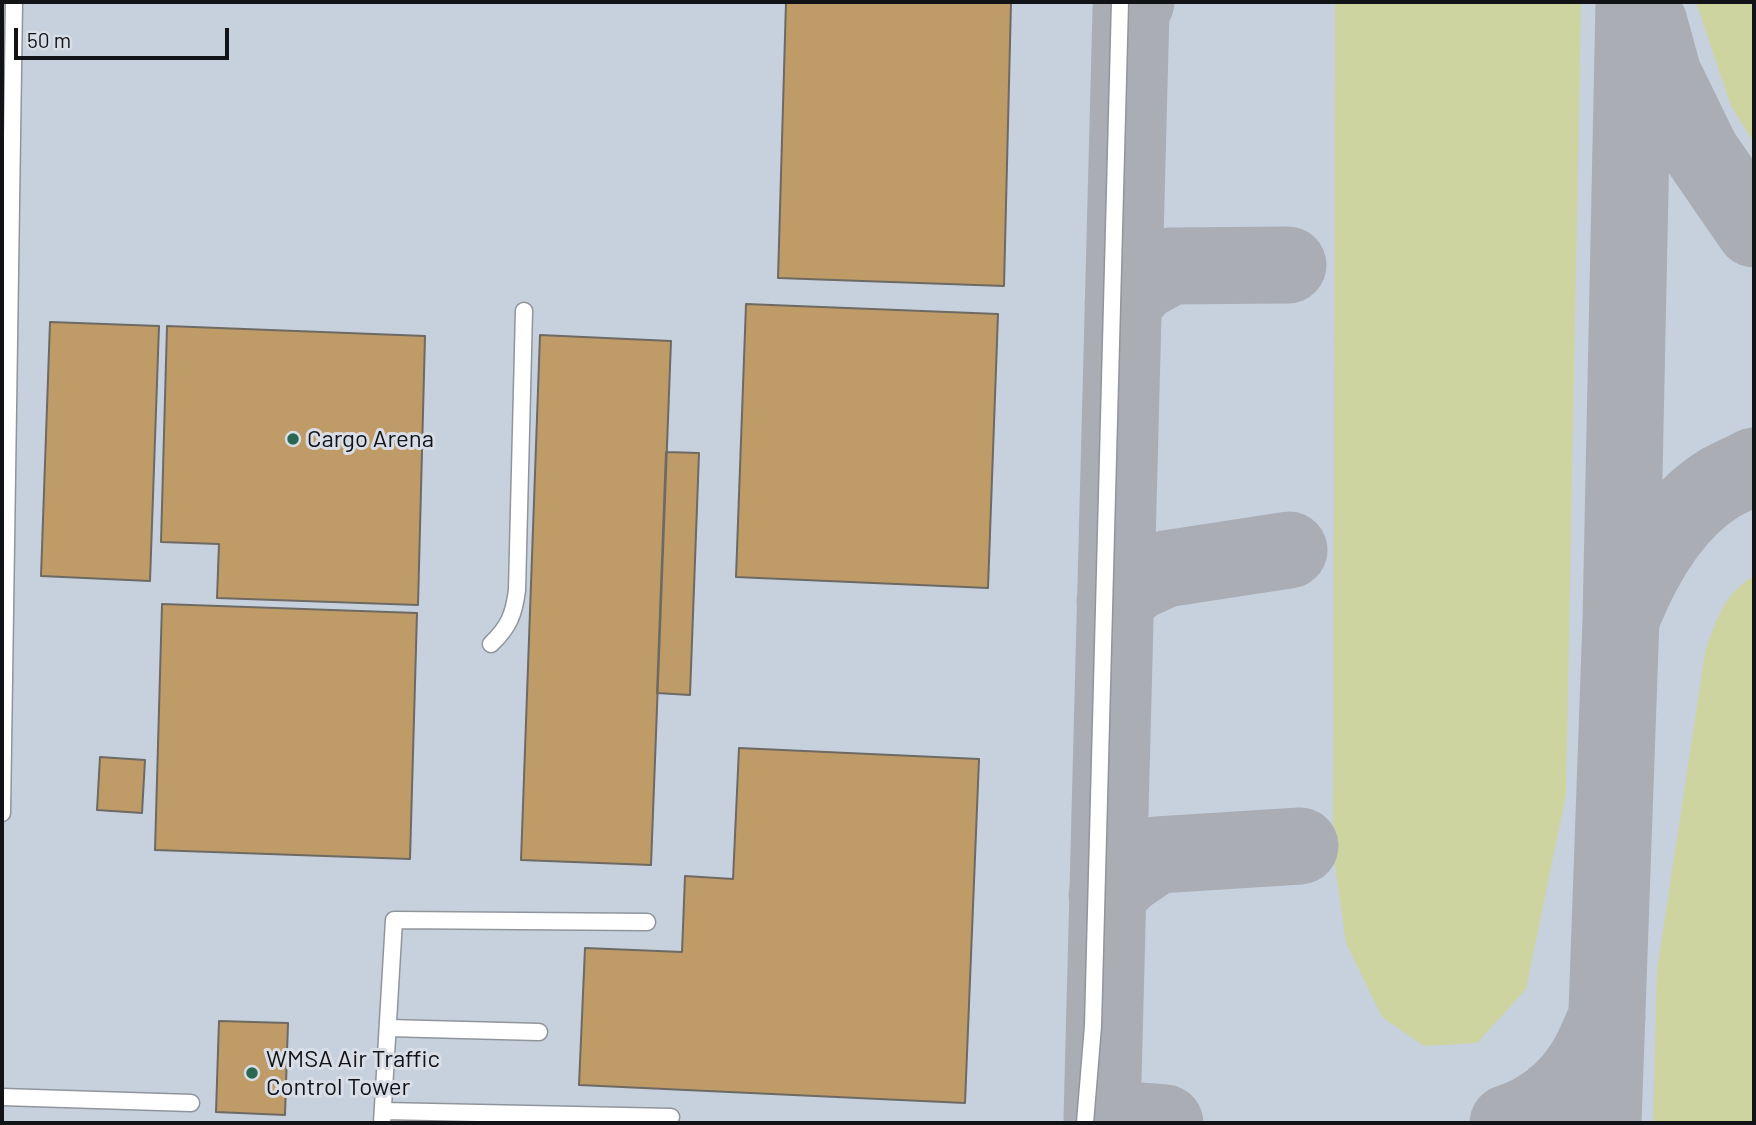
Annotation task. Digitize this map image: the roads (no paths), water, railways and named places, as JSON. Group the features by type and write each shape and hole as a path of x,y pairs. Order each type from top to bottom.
{"lane":[{"path":"2,813 14,2"},
{"path":"1085,1123 1093,1026 1120,2"},
{"path":"491,644 507,629 515,612 524,311"},
{"path":"648,922 394,920 382,1117 671,1118"},
{"path":"388,1028 539,1032"},
{"path":"2,1097 191,1103"}],"place":[{"name":"Cargo Arena","path":"293,439"},
{"name":"WMSA Air Traffic Control Tower","path":"252,1073"}]}
